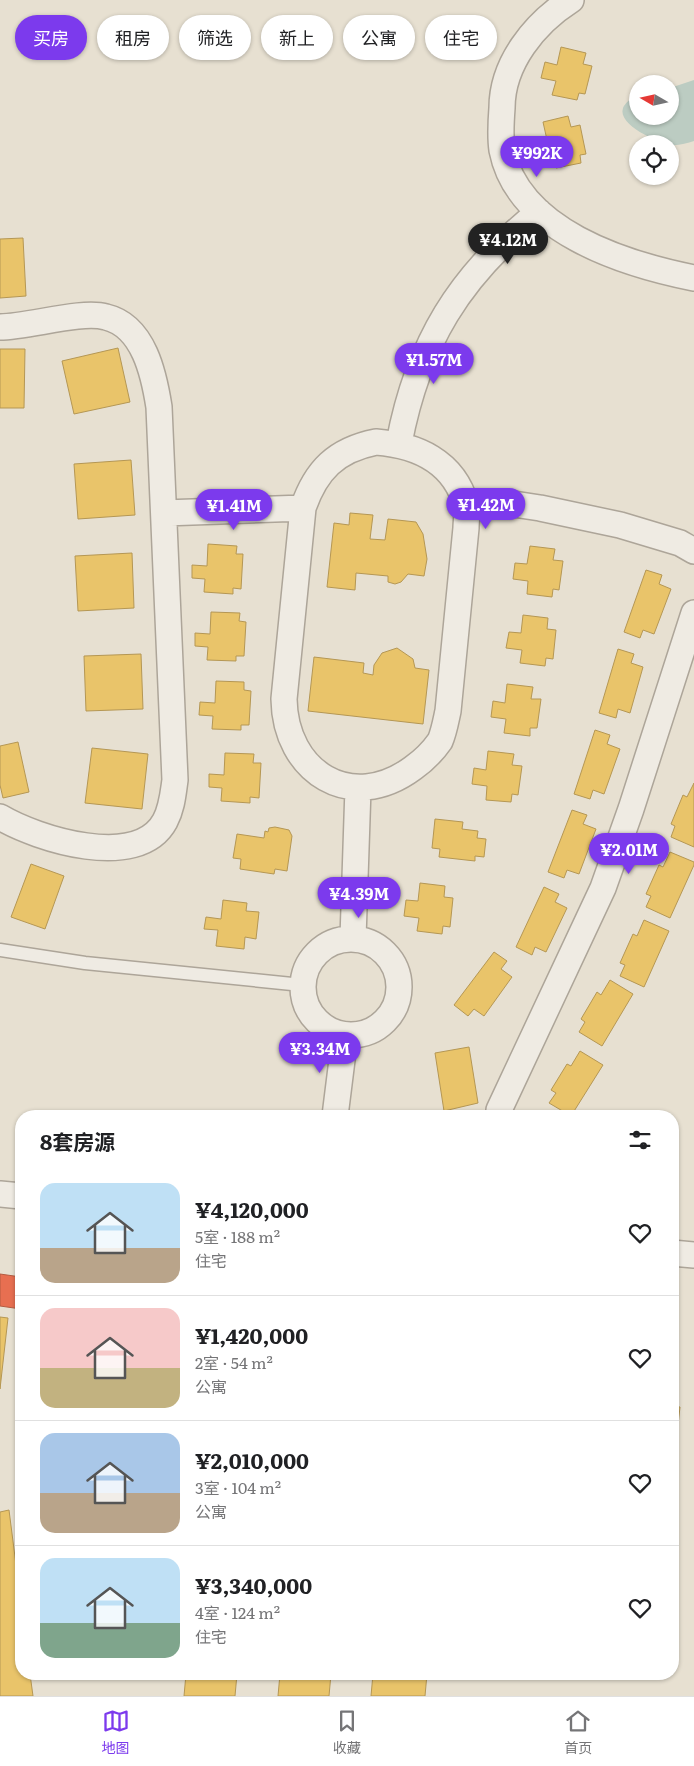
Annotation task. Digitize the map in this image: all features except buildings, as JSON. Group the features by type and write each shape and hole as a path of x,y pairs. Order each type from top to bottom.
{"street":[{"path":"571,0 541,24 523,46 510,69 502,98 502,149 510,172 521,191 539,212 572,237 619,258 661,272 694,278"},
{"path":"399,443 412,387 424,352 442,318 493,252 539,212"},
{"path":"0,327 82,316 106,316 136,337 154,378 159,407 175,780 172,804 165,822 154,834 136,842 110,848 61,842 32,832 0,817"},
{"path":"376,442 399,443 422,452 444,467 458,486 466,506 448,711 440,740 424,760 401,777 379,786 358,788 322,777 305,762 292,742 284,719 284,698 303,508 310,488 334,458 354,446 376,442"},
{"path":"466,506 501,502 540,508 620,525 680,543 694,551"},
{"path":"164,513 303,508"},
{"path":"499,1110 603,888 631,809 694,613"},
{"path":"353,938 358,788"},
{"path":"353,938 374,944 391,959 400,980 398,1002 386,1022 367,1034 345,1036 328,1031 314,1019 305,1003 302,985 306,966 318,951 334,941 353,938"},
{"path":"336,1110 345,1036"},
{"path":"0,1194 15,1195"},
{"path":"679,1254 694,1255"}],"lane":[{"path":"0,950 85,963 302,985"}],"shaded area":[{"path":"694,80 694,141 679,144 679,135 645,135 630,125 679,125 679,85"},
{"path":"629,101 629,124 623,114 625,104"}]}
